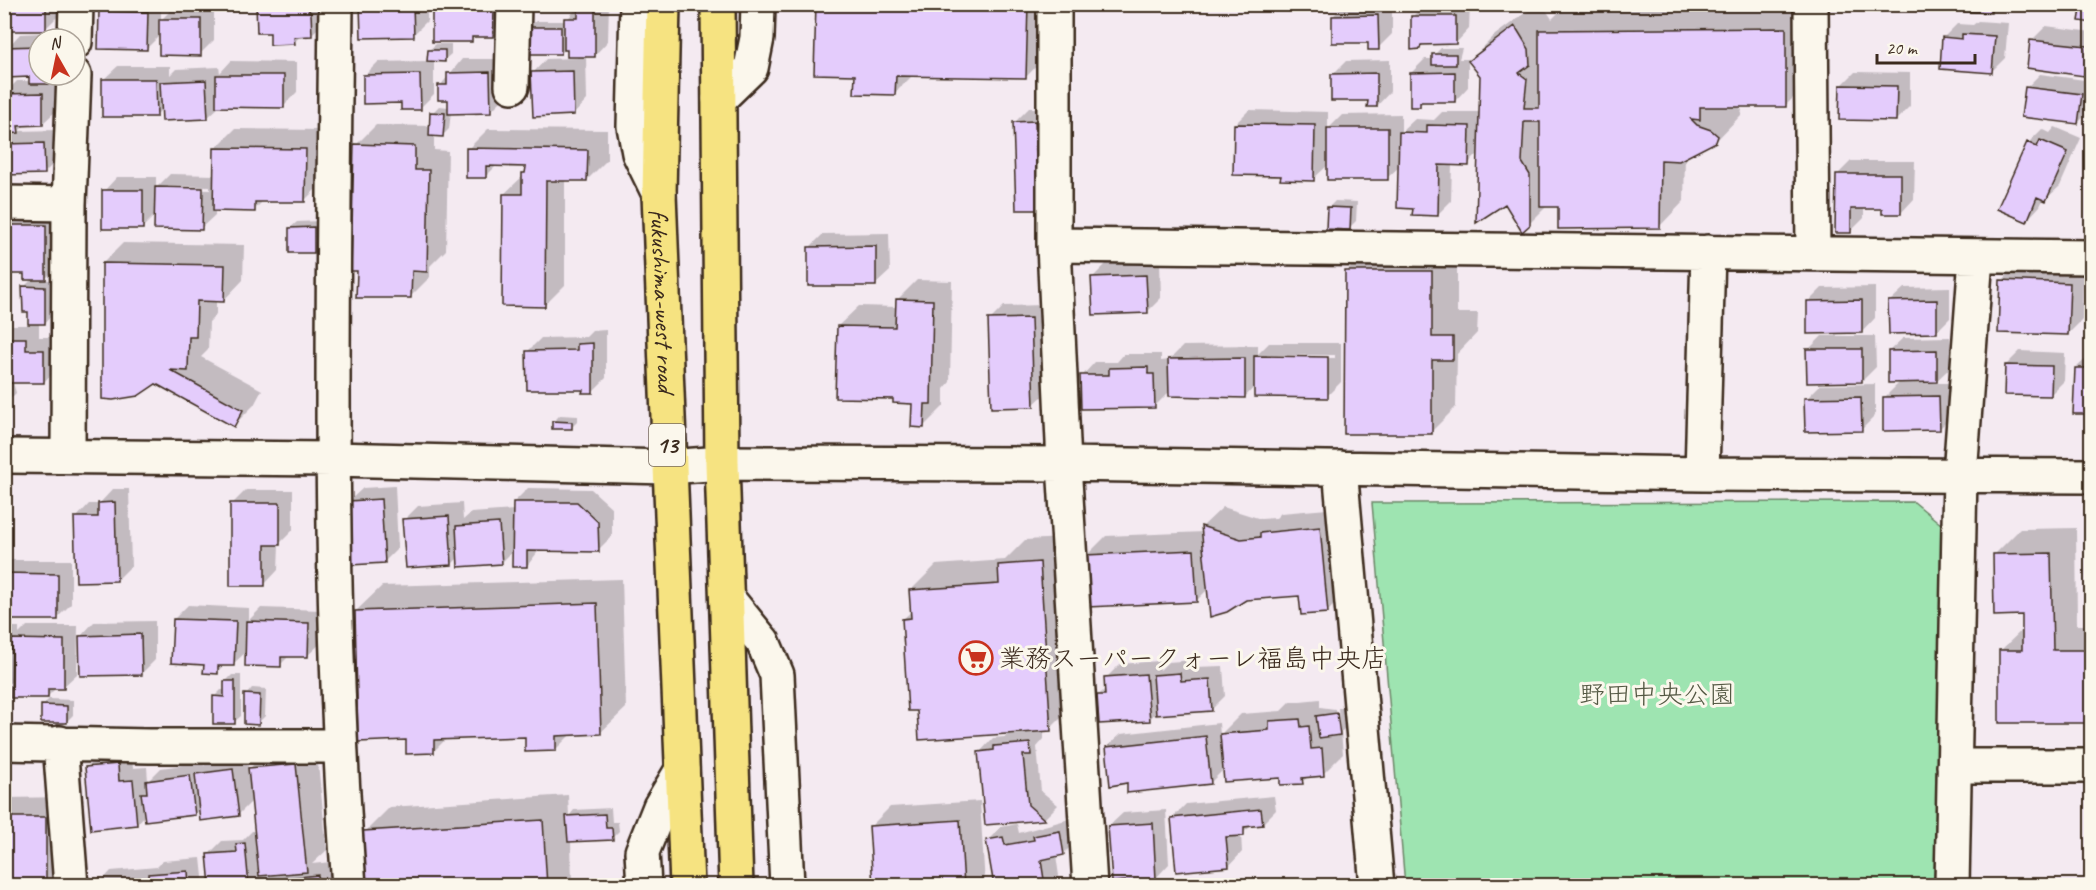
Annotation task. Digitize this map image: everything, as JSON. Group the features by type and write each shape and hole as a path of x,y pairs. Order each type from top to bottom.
{"highway":[{"name":"fukushima-west road","path":"663,4 659,194 668,467 687,885"},
{"name":"13","path":"718,4 722,463 736,885"}],"street":[{"path":"75,27 76,4"},
{"path":"336,4 332,459 338,746 349,885"},
{"path":"512,86 514,4"},
{"path":"637,4 634,126 639,153 659,194"},
{"path":"719,99 751,68 757,38 758,4"},
{"path":"1054,4 1054,245 1064,464 1090,885"},
{"path":"1812,4 1813,253"},
{"path":"68,456 69,204 74,87"},
{"path":"4,203 69,204"},
{"path":"1054,245 2091,257"},
{"path":"1701,474 1708,252"},
{"path":"1952,885 1960,474 1976,257"},
{"path":"4,456 332,459 668,467 722,463 1064,464 1701,474 2091,476"},
{"path":"1340,468 1377,885"},
{"path":"727,598 763,642 777,675 787,885"},
{"path":"4,743 338,746"},
{"path":"60,743 71,885"},
{"path":"1954,766 2091,766"},
{"path":"644,885 642,852 660,807 682,771"}],"green space":[{"name":"野田中央公園","path":"1914,502 1942,525 1934,885 1405,885 1372,503"}],"building":[{"path":"4,4 46,4 46,27 27,27 27,31 4,31"},
{"path":"256,4 304,4 311,13 312,36 294,37 295,44 270,45 270,33 257,33"},
{"path":"360,4 413,4 414,37 361,38"},
{"path":"432,4 480,4 480,10 494,11 493,37 472,37 472,42 432,42"},
{"path":"816,4 1028,4 1026,78 896,76 895,95 854,94 855,75 814,74"},
{"path":"1939,4 1991,4 1991,13 1939,10"},
{"path":"2082,4 2092,4 2092,23 2079,21"},
{"path":"578,5 595,5 595,57 567,57 567,50 564,50 564,18 578,18"},
{"path":"99,11 148,12 147,50 98,49"},
{"path":"1378,15 1379,50 1368,50 1368,43 1332,43 1332,16"},
{"path":"1411,16 1456,16 1456,44 1421,45 1420,49 1411,50"},
{"path":"159,19 201,19 201,56 159,55"},
{"path":"1515,26 1529,49 1530,65 1519,73 1527,79 1524,108 1539,108 1539,30 1786,28 1786,107 1700,107 1700,120 1691,119 1697,125 1711,130 1718,136 1716,142 1679,161 1661,160 1660,228 1558,229 1558,207 1540,207 1540,122 1524,122 1522,162 1530,175 1530,225 1522,232 1505,204 1476,223 1480,76 1468,61"},
{"path":"527,27 561,27 561,54 528,54"},
{"path":"1962,34 1995,36 1992,73 1940,69 1942,37 1962,39"},
{"path":"2030,40 2087,46 2084,76 2027,68"},
{"path":"27,46 27,77 6,78 5,47"},
{"path":"428,50 445,50 445,62 427,61"},
{"path":"1432,54 1456,54 1456,65 1432,65"},
{"path":"573,71 574,115 533,117 531,72"},
{"path":"490,72 491,113 448,114 448,100 438,100 438,85 447,85 447,73"},
{"path":"1455,72 1455,102 1420,102 1420,107 1410,107 1410,73"},
{"path":"1377,73 1377,107 1367,107 1368,101 1331,101 1331,74"},
{"path":"420,74 421,110 401,110 401,103 363,104 363,75"},
{"path":"216,75 284,75 284,108 216,107"},
{"path":"102,79 156,79 157,117 102,117"},
{"path":"206,80 208,119 162,121 160,82"},
{"path":"1840,85 1897,86 1896,121 1839,120"},
{"path":"2025,87 2082,94 2078,124 2021,117"},
{"path":"43,93 43,125 18,126 19,133 4,134 4,94"},
{"path":"430,112 445,113 443,137 429,136"},
{"path":"1035,121 1037,210 1016,210 1013,122"},
{"path":"1234,124 1315,125 1314,181 1280,180 1281,176 1233,175"},
{"path":"1427,125 1470,126 1469,166 1439,165 1438,216 1412,215 1413,209 1397,208 1399,132 1427,133"},
{"path":"1327,128 1388,128 1388,180 1327,180"},
{"path":"2040,140 2068,152 2046,201 2037,197 2027,222 1997,209 2027,142 2037,147"},
{"path":"44,143 45,174 4,175 4,144"},
{"path":"354,144 415,146 415,170 429,170 427,272 412,271 411,298 356,298 357,271 351,271"},
{"path":"214,148 306,149 305,202 255,202 255,212 213,211"},
{"path":"466,148 588,150 587,181 546,181 545,307 502,306 503,194 522,194 522,173 525,173 526,167 486,166 486,178 466,178"},
{"path":"1836,174 1901,174 1901,214 1882,214 1882,209 1851,209 1851,233 1835,233"},
{"path":"155,187 203,188 202,230 154,229"},
{"path":"102,190 143,190 143,229 102,229"},
{"path":"1327,207 1351,208 1350,230 1326,229"},
{"path":"4,225 46,225 46,280 24,280 24,274 4,274"},
{"path":"314,227 314,253 289,253 289,228"},
{"path":"876,246 876,286 808,286 808,247"},
{"path":"102,263 225,265 224,302 197,301 196,337 189,337 188,371 170,370 243,410 234,427 156,384 138,396 113,400 102,399"},
{"path":"1345,271 1432,271 1432,337 1453,337 1453,360 1432,360 1432,434 1344,434"},
{"path":"1146,275 1148,313 1093,315 1091,277"},
{"path":"2000,280 2070,283 2068,335 1998,333"},
{"path":"22,286 45,287 45,324 28,324 28,312 23,312"},
{"path":"896,299 933,300 931,404 925,404 924,428 911,427 912,404 893,403 893,399 835,398 837,326 895,327"},
{"path":"1862,300 1862,333 1807,334 1807,301"},
{"path":"1937,300 1937,333 1889,334 1888,301"},
{"path":"1031,318 1034,407 991,408 988,319"},
{"path":"4,338 26,338 26,350 44,350 44,383 4,383"},
{"path":"593,343 593,393 582,393 583,390 527,390 526,351 577,350 577,344"},
{"path":"1806,349 1862,349 1862,382 1807,383"},
{"path":"1937,350 1937,382 1888,383 1888,351"},
{"path":"1254,356 1328,357 1328,398 1254,397"},
{"path":"1245,358 1245,398 1169,396 1168,359"},
{"path":"2005,365 2052,366 2051,396 2004,395"},
{"path":"1148,367 1148,374 1154,374 1155,408 1081,409 1080,375 1109,375 1109,368"},
{"path":"2075,368 2092,368 2092,414 2073,414"},
{"path":"1939,396 1940,430 1883,431 1883,397"},
{"path":"1861,397 1862,431 1805,432 1804,398"},
{"path":"552,421 572,422 572,429 552,429"},
{"path":"381,499 385,563 350,565 348,501"},
{"path":"115,502 117,581 76,582 74,517 98,517 98,503"},
{"path":"513,502 577,502 598,522 599,552 527,551 527,567 512,567"},
{"path":"230,503 280,503 280,545 265,545 265,586 230,586"},
{"path":"449,516 452,565 406,568 402,519"},
{"path":"499,523 502,564 458,567 456,526"},
{"path":"1201,526 1241,539 1260,537 1260,533 1320,527 1328,613 1301,615 1299,596 1246,600 1227,612 1210,617"},
{"path":"1194,550 1197,602 1087,607 1085,555"},
{"path":"2051,553 2053,650 2092,650 2092,723 1999,723 1999,650 2022,650 2022,615 1994,616 1993,554"},
{"path":"1040,562 1051,731 919,740 917,711 908,711 902,619 911,618 909,590 999,584 998,565"},
{"path":"4,573 58,574 58,620 4,620"},
{"path":"597,603 601,734 556,736 556,751 525,752 525,737 434,740 434,753 406,754 406,740 358,742 355,611"},
{"path":"173,619 236,621 234,666 218,666 218,674 203,673 204,665 171,663"},
{"path":"246,621 309,623 308,657 281,657 281,667 245,666"},
{"path":"141,634 142,675 80,676 79,636"},
{"path":"12,639 64,640 64,689 48,689 48,698 11,698"},
{"path":"4,640 6,640 6,689 4,689"},
{"path":"1180,673 1181,681 1210,679 1212,711 1156,715 1153,675"},
{"path":"1146,674 1150,721 1099,724 1097,695 1105,695 1104,677"},
{"path":"224,681 235,681 235,724 213,724 213,696 224,697"},
{"path":"244,694 260,695 259,725 244,724"},
{"path":"41,705 67,706 67,723 41,723"},
{"path":"1337,713 1340,735 1319,738 1316,716"},
{"path":"1300,719 1301,727 1309,726 1311,749 1322,748 1324,776 1302,778 1303,784 1280,785 1280,778 1224,782 1220,734 1269,730 1269,721"},
{"path":"1206,736 1211,784 1127,793 1127,783 1110,786 1106,747"},
{"path":"1030,743 1031,755 1023,755 1028,805 1045,820 985,825 978,752 994,750 994,746"},
{"path":"118,764 119,781 133,780 137,825 91,830 85,767"},
{"path":"296,764 307,872 259,876 248,768"},
{"path":"233,769 239,816 200,821 195,774"},
{"path":"190,775 195,815 145,821 141,793 147,793 146,781"},
{"path":"1261,809 1263,825 1244,827 1244,836 1226,837 1229,867 1176,872 1171,818"},
{"path":"605,814 606,828 612,828 613,840 568,842 566,816"},
{"path":"4,817 46,817 46,886 4,886"},
{"path":"543,820 547,886 366,886 363,831"},
{"path":"960,820 964,886 873,886 869,826"},
{"path":"1153,823 1156,879 1112,882 1108,826"},
{"path":"1060,831 1064,855 1041,860 1045,886 994,886 986,840 1003,837 1005,845 1034,840 1033,836"},
{"path":"245,843 249,886 210,886 207,854 237,852 236,844"},
{"path":"188,871 189,886 149,886 148,874"},
{"path":"318,875 319,886 259,886 259,881"},
{"path":"142,880 143,886 95,886 95,884"}],"place":[{"name":"業務スーパークォーレ福島中央店","path":"976,658"}]}
